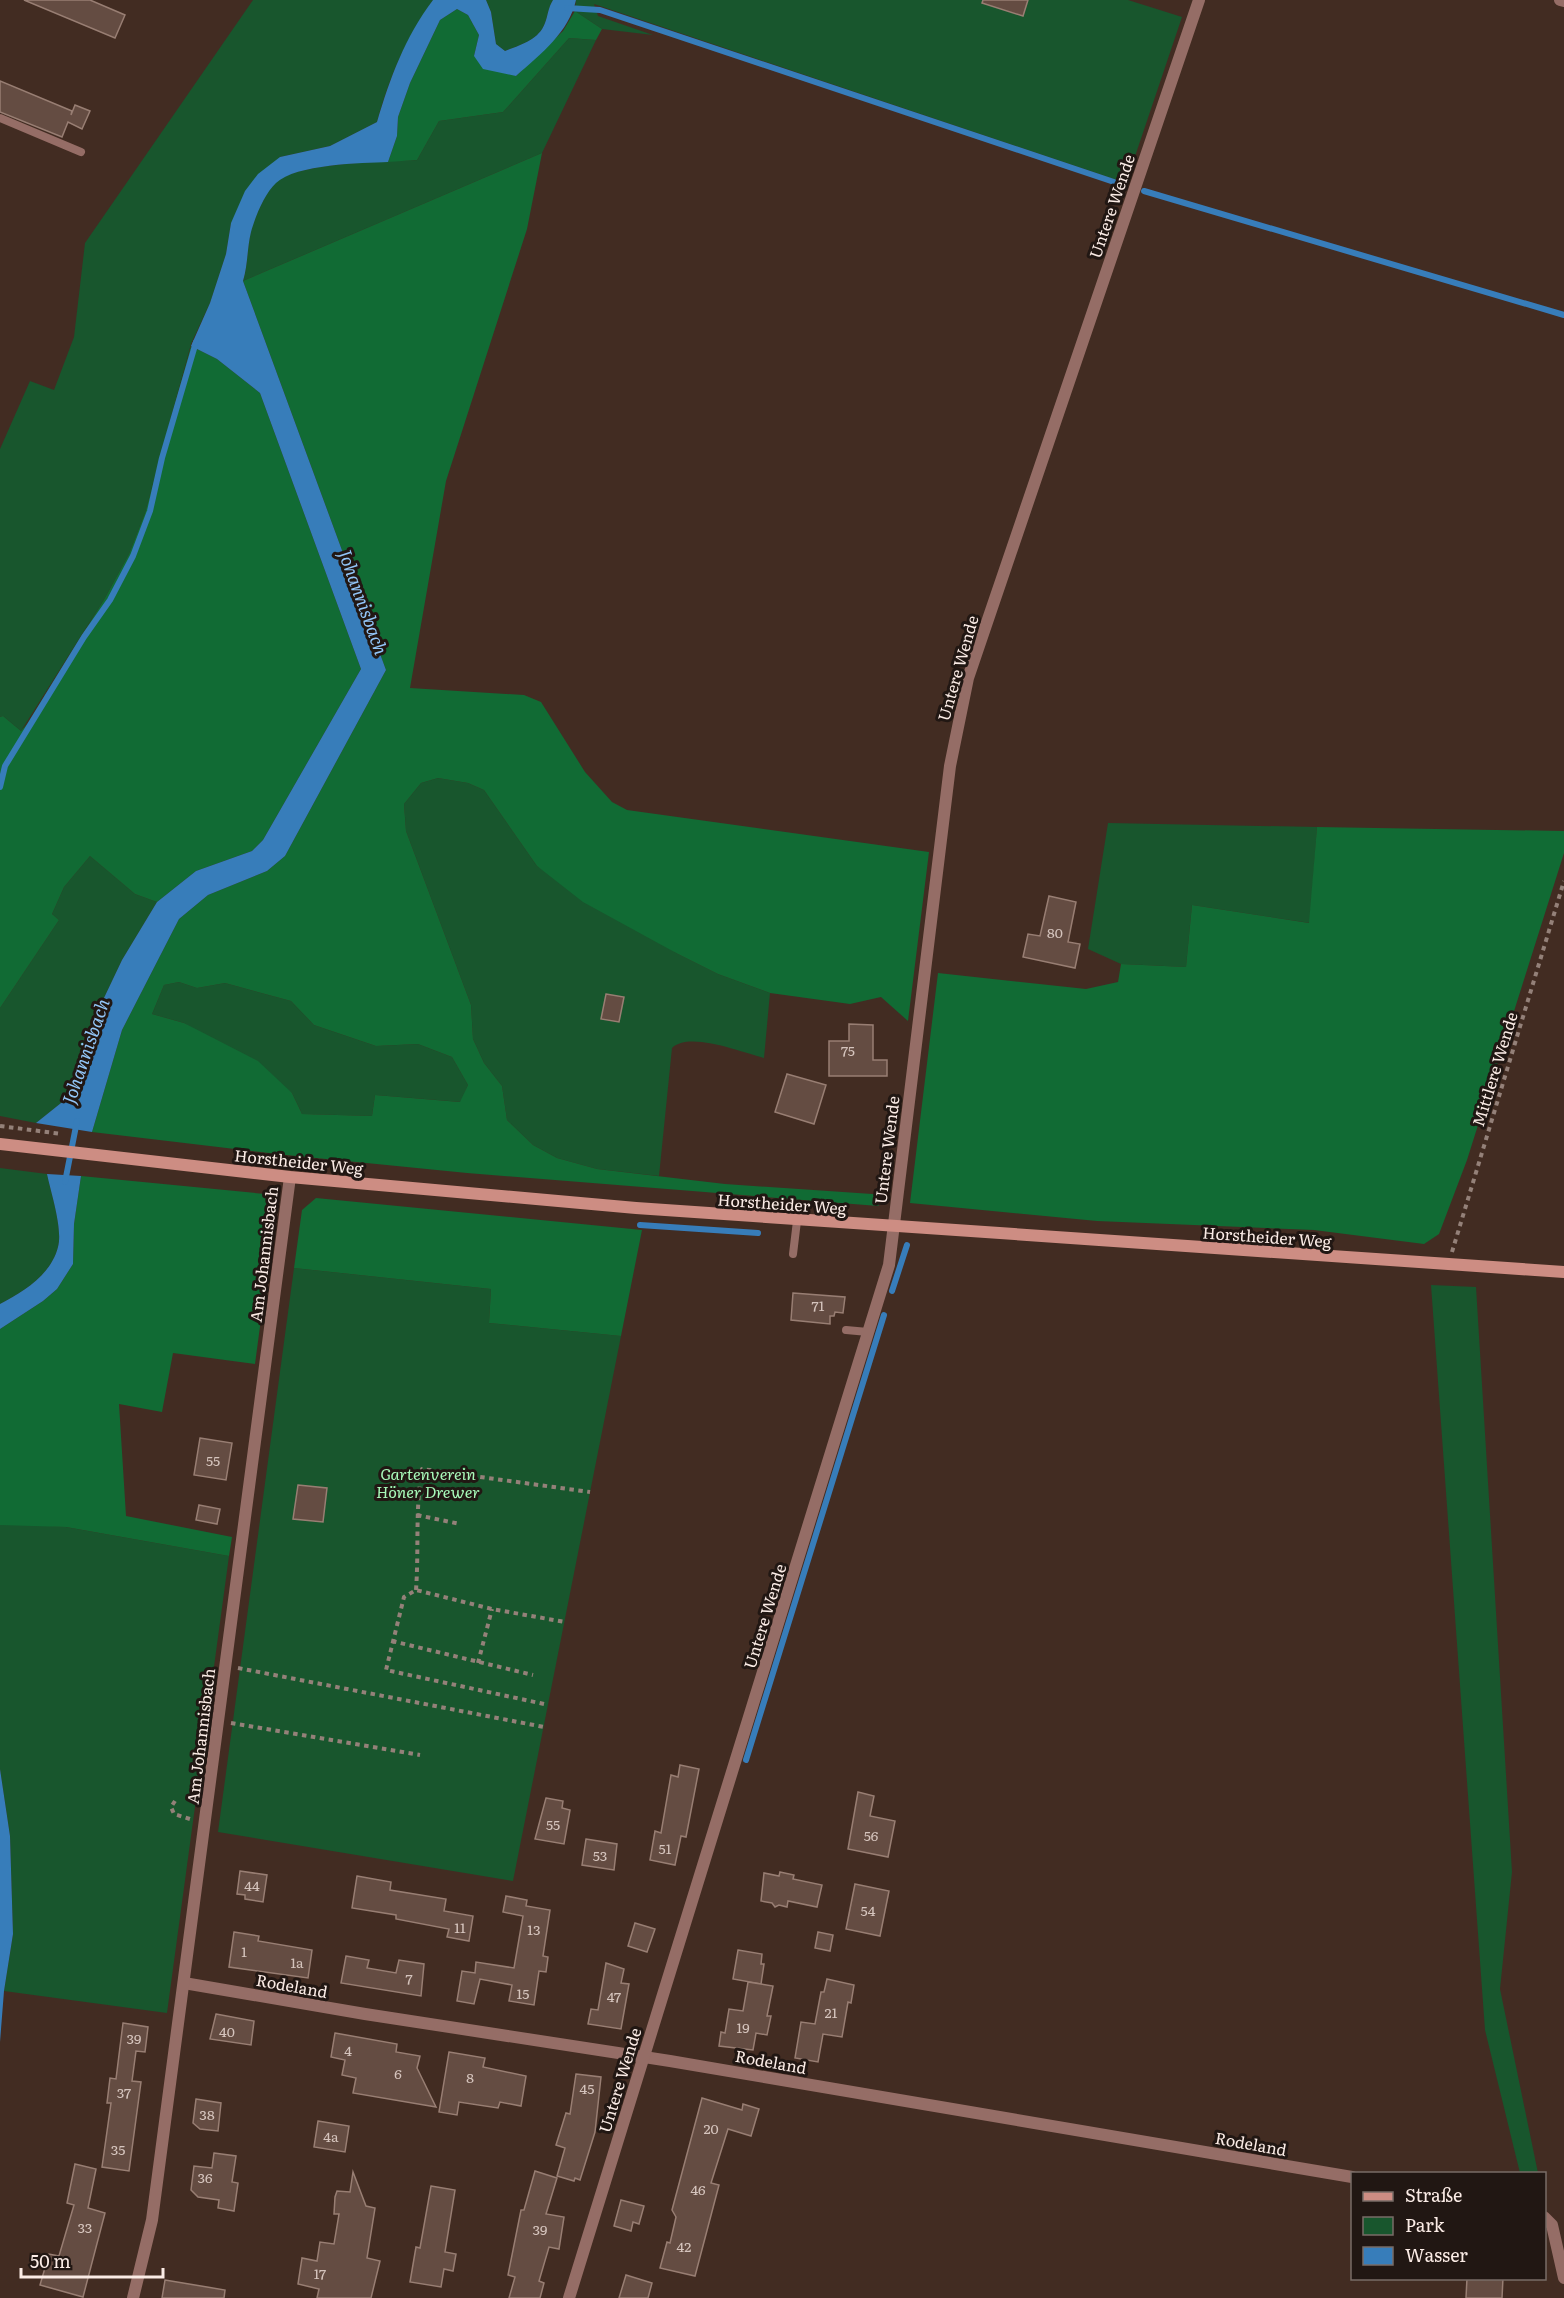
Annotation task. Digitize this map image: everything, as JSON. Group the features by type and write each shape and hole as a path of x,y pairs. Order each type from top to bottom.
{"street":[{"name":"Untere Wende","path":"568,2298 889,1265 950,766 968,678 1199,0"},
{"name":"Horstheider Weg","path":"0,1144 290,1177 797,1221 1564,1272"},
{"name":"Am Johannisbach","path":"133,2298 152,2220 290,1177"},
{"name":"Rodeland","path":"184,1983 1351,2177"},
{"path":"1546,2218 1552,2225 1564,2278"}],"lane":[{"path":"0,118 81,152"},
{"path":"793,1254 797,1221"},
{"path":"846,1330 868,1332"}],"path":[{"name":"Mittlere Wende","path":"1451,1265 1453,1245 1564,881"},
{"path":"0,1126 33,1129"},
{"path":"416,1590 419,1547 417,1515 422,1469 591,1492"},
{"path":"417,1515 460,1524"},
{"path":"544,1704 386,1670 392,1641 404,1597 416,1590 492,1609 565,1622"},
{"path":"478,1663 492,1609"},
{"path":"392,1641 533,1676"},
{"path":"225,1666 544,1727"},
{"path":"218,1721 420,1755"},
{"path":"175,1801 171,1807 174,1814 187,1818"}],"green space":[{"path":"253,0 433,0 399,59 377,122 330,146 280,157 231,223 226,254 210,303 191,344 145,513 129,554 105,598 21,731 3,716 0,717 0,449 30,381 54,390 74,337 85,243"},
{"path":"486,0 553,0 545,23 538,34 505,51 496,44 491,12"},
{"path":"576,0 1128,0 1182,17 1126,183 594,4 598,16 653,35 602,29 575,11"},
{"path":"457,9 468,15 479,35 474,56 516,76 563,31 575,11 602,29 596,40 569,38 503,112 439,121 417,160 388,162 397,136 398,117 410,83 440,20"},
{"path":"569,38 596,40 542,153 243,281 253,225 264,199 276,182 287,175 322,167 417,160 439,121 503,112"},
{"path":"542,153 527,229 446,481 410,688 524,695 541,702 585,772 612,802 627,810 929,852 908,1021 881,997 850,1004 770,993 718,974 678,954 583,902 537,866 484,790 468,783 438,778 421,783 404,804 406,831 471,1005 473,1039 484,1063 502,1086 507,1120 533,1145 557,1158 597,1169 725,1184 887,1195 878,1206 467,1173 92,1132 122,1030 179,919 208,895 267,871 285,856 386,670 243,281","holes":["179,982 197,988 225,983 291,1001 314,1025 376,1046 418,1044 452,1057 468,1085 460,1102 375,1095 372,1116 302,1114 292,1093 258,1061 184,1023 152,1014 164,985"]},
{"path":"191,346 217,359 260,393 361,669 263,840 252,851 196,871 157,902 135,894 90,856 64,887 52,914 59,920 0,1008 0,717 3,716 21,731 27,724 105,598 129,554 145,513"},
{"path":"438,778 468,783 484,790 537,866 678,954 718,974 770,993 764,1058 703,1042 680,1043 672,1048 659,1176 597,1169 557,1158 533,1145 507,1120 502,1086 484,1063 473,1039 471,1005 406,831 404,804 421,783"},
{"path":"1108,823 1317,827 1310,923 1192,905 1186,967 1121,964 1088,949"},
{"path":"1317,827 1564,831 1564,853 1467,1160 1439,1234 1424,1244 1314,1230 1097,1221 910,1203 938,973 1086,989 1118,982 1121,964 1186,967 1192,905 1309,923"},
{"path":"90,856 135,894 157,902 122,960 103,1000 93,1053 76,1091 36,1123 0,1116 0,1008 59,920 52,914 64,887"},
{"path":"179,982 197,988 225,983 291,1001 314,1025 376,1046 418,1044 452,1057 468,1085 461,1102 375,1095 372,1116 302,1114 292,1093 184,1023 152,1014 164,985"},
{"path":"0,1168 47,1174 58,1221 59,1239 54,1257 43,1274 27,1288 0,1304"},
{"path":"81,1176 265,1194 276,1207 255,1364 173,1353 162,1412 119,1404 126,1516 232,1537 229,1556 66,1527 0,1525 0,1329 57,1289 73,1264 74,1224"},
{"path":"316,1198 642,1230 621,1336 489,1323 491,1289 294,1268 302,1210"},
{"name":"Gartenverein Höner Drewer","path":"294,1268 491,1289 489,1323 621,1336 513,1881 218,1832"},
{"path":"1431,1285 1476,1287 1512,1872 1500,1989 1538,2172 1520,2172 1485,2030"},
{"path":"0,1525 66,1527 229,1556 167,2013 4,1991 13,1934 10,1836 0,1769"}],"water":[{"path":"433,0 486,0 491,12 496,44 505,51 538,34 545,23 553,0 576,0 561,32 516,76 483,69 474,56 479,35 468,15 457,9 440,20 410,83 398,117 397,136 388,162 313,168 285,177 276,183 264,199 253,226 243,281 386,670 285,856 267,871 208,895 179,919 122,1030 92,1132 36,1123 76,1091 93,1053 103,1000 122,960 157,902 196,871 252,851 263,840 361,669 260,393 217,359 191,346 210,303 226,254 231,223 245,191 258,174 280,157 330,146 377,122 399,58 414,28"},
{"path":"47,1174 81,1176 74,1224 73,1264 57,1289 0,1329 0,1304 35,1282 49,1266 58,1247 58,1221"},
{"path":"0,1769 10,1836 13,1934 4,1991 0,2042"}],"building":[{"path":"24,0 90,0 125,15 115,38"},
{"path":"983,0 1028,0 1023,16 982,3"},
{"path":"0,81 72,111 71,115 75,105 90,111 82,129 68,122 62,137 0,112"},
{"path":"1049,896 1076,902 1068,942 1080,944 1075,968 1023,957 1028,934 1040,936"},
{"path":"606,994 624,997 619,1022 601,1019"},
{"path":"849,1024 873,1025 873,1060 887,1060 887,1076 829,1076 829,1041 849,1041"},
{"path":"787,1074 826,1085 814,1124 775,1112"},
{"path":"793,1293 845,1297 843,1313 835,1312 834,1316 830,1316 830,1324 791,1320"},
{"path":"200,1438 232,1443 226,1480 194,1475"},
{"path":"298,1485 327,1488 323,1522 293,1519"},
{"path":"199,1505 220,1509 217,1524 196,1520"},
{"path":"680,1765 699,1769 686,1837 681,1836 675,1865 650,1860 655,1831 661,1833 671,1775 678,1777"},
{"path":"858,1792 874,1796 870,1816 895,1821 888,1857 848,1849"},
{"path":"546,1798 563,1801 562,1808 570,1810 564,1844 535,1839"},
{"path":"586,1839 617,1844 614,1870 582,1865"},
{"path":"240,1871 267,1875 263,1902 245,1899 245,1895 237,1894"},
{"path":"780,1872 794,1875 793,1879 822,1885 817,1907 788,1901 787,1907 779,1905 775,1907 772,1903 761,1901 764,1873 779,1876"},
{"path":"357,1876 391,1882 390,1890 446,1899 444,1911 473,1916 469,1941 447,1937 449,1929 396,1919 396,1915 352,1908"},
{"path":"855,1884 889,1891 880,1936 846,1929"},
{"path":"506,1896 527,1900 526,1906 550,1910 543,1956 548,1957 546,1972 539,1971 534,2005 509,2001 512,1985 480,1979 474,2004 457,2001 462,1971 475,1973 476,1962 514,1968 523,1916 503,1912"},
{"path":"635,1923 655,1929 647,1952 628,1946"},
{"path":"234,1932 259,1936 258,1941 312,1950 308,1978 229,1967"},
{"path":"818,1932 833,1935 830,1951 815,1948"},
{"path":"738,1950 762,1954 761,1964 764,1964 761,1984 733,1979"},
{"path":"346,1956 369,1960 367,1968 396,1973 399,1960 424,1964 421,1996 341,1983"},
{"path":"606,1963 624,1969 621,1983 629,1984 621,2029 588,2024 591,2009 598,2010"},
{"path":"827,1979 854,1985 851,2003 848,2002 842,2037 823,2034 818,2062 795,2058 801,2022 815,2024 821,1992 824,1992"},
{"path":"748,1982 773,1986 767,2016 771,2016 767,2035 756,2033 753,2050 719,2046 721,2032 725,2033 729,2009 743,2011"},
{"path":"216,2014 254,2021 251,2045 210,2039"},
{"path":"123,2023 148,2027 145,2052 136,2051 132,2081 141,2082 129,2171 102,2167 111,2103 107,2103 110,2078 116,2079"},
{"path":"335,2033 397,2044 396,2052 420,2056 417,2068 436,2107 353,2093 356,2078 342,2075 345,2060 331,2057"},
{"path":"449,2052 485,2058 483,2067 526,2076 521,2106 500,2102 498,2108 459,2102 457,2115 439,2112"},
{"path":"576,2074 601,2077 595,2132 580,2180 575,2178 574,2181 557,2176 565,2148 556,2145 566,2113 570,2114"},
{"path":"702,2098 742,2110 743,2104 759,2109 751,2136 728,2129 711,2183 719,2185 695,2276 660,2268 667,2242 670,2243 676,2217 672,2210"},
{"path":"196,2099 221,2103 218,2131 200,2129 193,2123"},
{"path":"318,2121 349,2126 345,2152 314,2147"},
{"path":"214,2153 236,2156 232,2182 238,2183 234,2211 218,2208 219,2200 198,2197 191,2190 194,2166 212,2168"},
{"path":"75,2164 96,2169 88,2208 105,2213 83,2297 40,2285 49,2254 59,2256 74,2205 67,2203"},
{"path":"535,2171 557,2178 546,2214 564,2217 559,2249 549,2247 539,2281 544,2283 540,2298 509,2298 515,2277 508,2275 521,2210 524,2210"},
{"path":"353,2172 366,2206 375,2208 367,2258 380,2261 371,2298 317,2298 319,2289 298,2284 302,2258 317,2261 320,2242 334,2244 339,2214 334,2214 335,2197 337,2191 350,2192"},
{"path":"431,2186 455,2190 445,2252 456,2254 453,2271 444,2269 441,2287 410,2282 416,2247 420,2248"},
{"path":"621,2200 644,2206 639,2224 633,2222 631,2231 614,2226"},
{"path":"626,2275 652,2283 648,2298 619,2298"},
{"path":"165,2280 225,2290 224,2298 162,2298"},
{"path":"1467,2280 1503,2280 1502,2298 1466,2298"}],"waterway":[{"path":"567,8 600,10 1123,185"},
{"path":"1144,191 1564,315"},
{"path":"0,787 5,766 84,637 110,600 133,556 150,511 162,458 196,342"},
{"name":"Johannisbach","path":"65,1182 77,1121"},
{"path":"640,1225 758,1233"},
{"path":"892,1291 907,1245"},
{"path":"746,1760 884,1315"}]}
